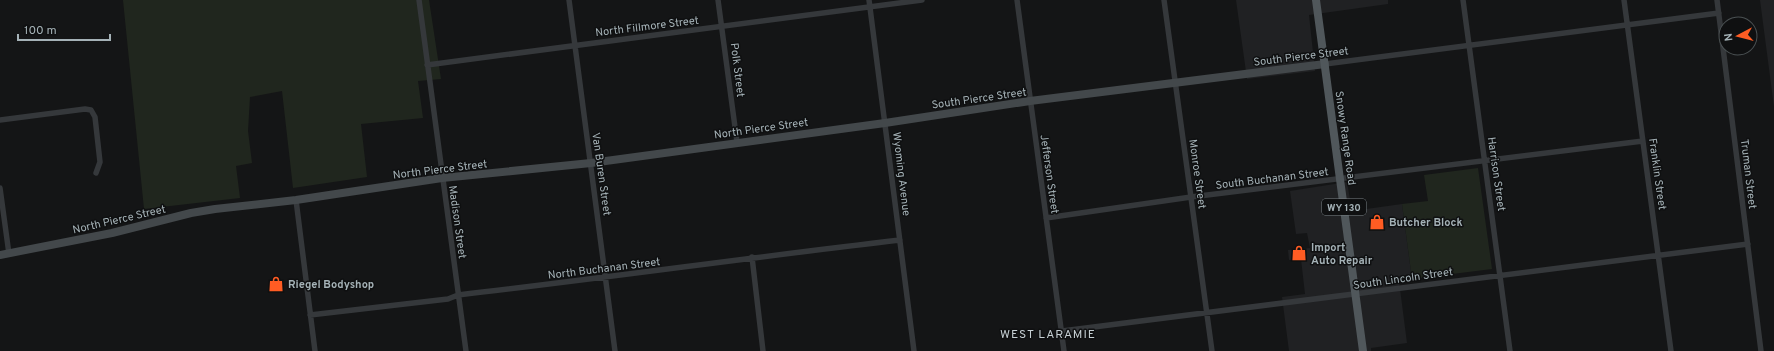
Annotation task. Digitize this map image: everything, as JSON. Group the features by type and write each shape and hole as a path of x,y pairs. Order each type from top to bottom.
{"main road":[{"name":"Snowy Range Road","path":"1316,0 1363,351"},
{"name":"South Pierce Street","path":"885,123 1030,101 1325,64"},
{"name":"North Pierce Street","path":"0,255 112,233 191,213 296,200 442,178 591,163 885,123"}],"street":[{"name":"Madison Street","path":"418,0 466,351"},
{"name":"Van Buren Street","path":"569,0 606,278 614,351"},
{"name":"Polk Street","path":"718,0 737,142"},
{"name":"Wyoming Avenue","path":"869,0 914,351"},
{"name":"North Fillmore Street","path":"427,65 922,0"},
{"name":"Jefferson Street","path":"1016,0 1064,351"},
{"name":"Monroe Street","path":"1164,0 1212,351"},
{"name":"Harrison Street","path":"1463,0 1510,351"},
{"name":"Franklin Street","path":"1624,0 1671,351"},
{"name":"Truman Street","path":"1718,0 1761,351"},
{"name":"South Pierce Street","path":"1325,64 1719,13"},
{"path":"0,120 85,109 91,110 95,117 100,162 96,173"},
{"name":"South Buchanan Street","path":"1046,218 1191,198 1643,141"},
{"path":"0,188 9,254"},
{"path":"296,200 315,351"},
{"name":"North Buchanan Street","path":"310,315 448,299 458,295 606,278 752,257 900,240"},
{"name":"South Lincoln Street","path":"1062,331 1748,244"},
{"path":"752,257 763,351"}],"shaded area":[{"path":"123,0 429,0 441,79 418,81 423,118 361,124 367,177 293,188 282,91 250,97 248,131 252,163 236,166 240,198 144,209"},
{"path":"1236,0 1388,0 1388,4 1309,15 1315,71 1247,79"},
{"path":"1760,0 1774,0 1774,107"},
{"path":"1478,168 1492,269 1412,279 1402,204 1428,201 1424,175"},
{"path":"1347,182 1352,211 1402,204 1412,279 1399,281 1407,343 1371,348 1371,351 1289,351 1282,297 1305,294 1301,259 1289,260 1288,250 1310,248 1307,233 1296,234 1290,191"}],"place":[{"name":"Butcher Block","path":"1377,222"},
{"name":"Import Auto Repair","path":"1299,253"},
{"name":"Riegel Bodyshop","path":"276,284"}],"district":[{"name":"WEST LARAMIE","path":"1048,334"}]}
